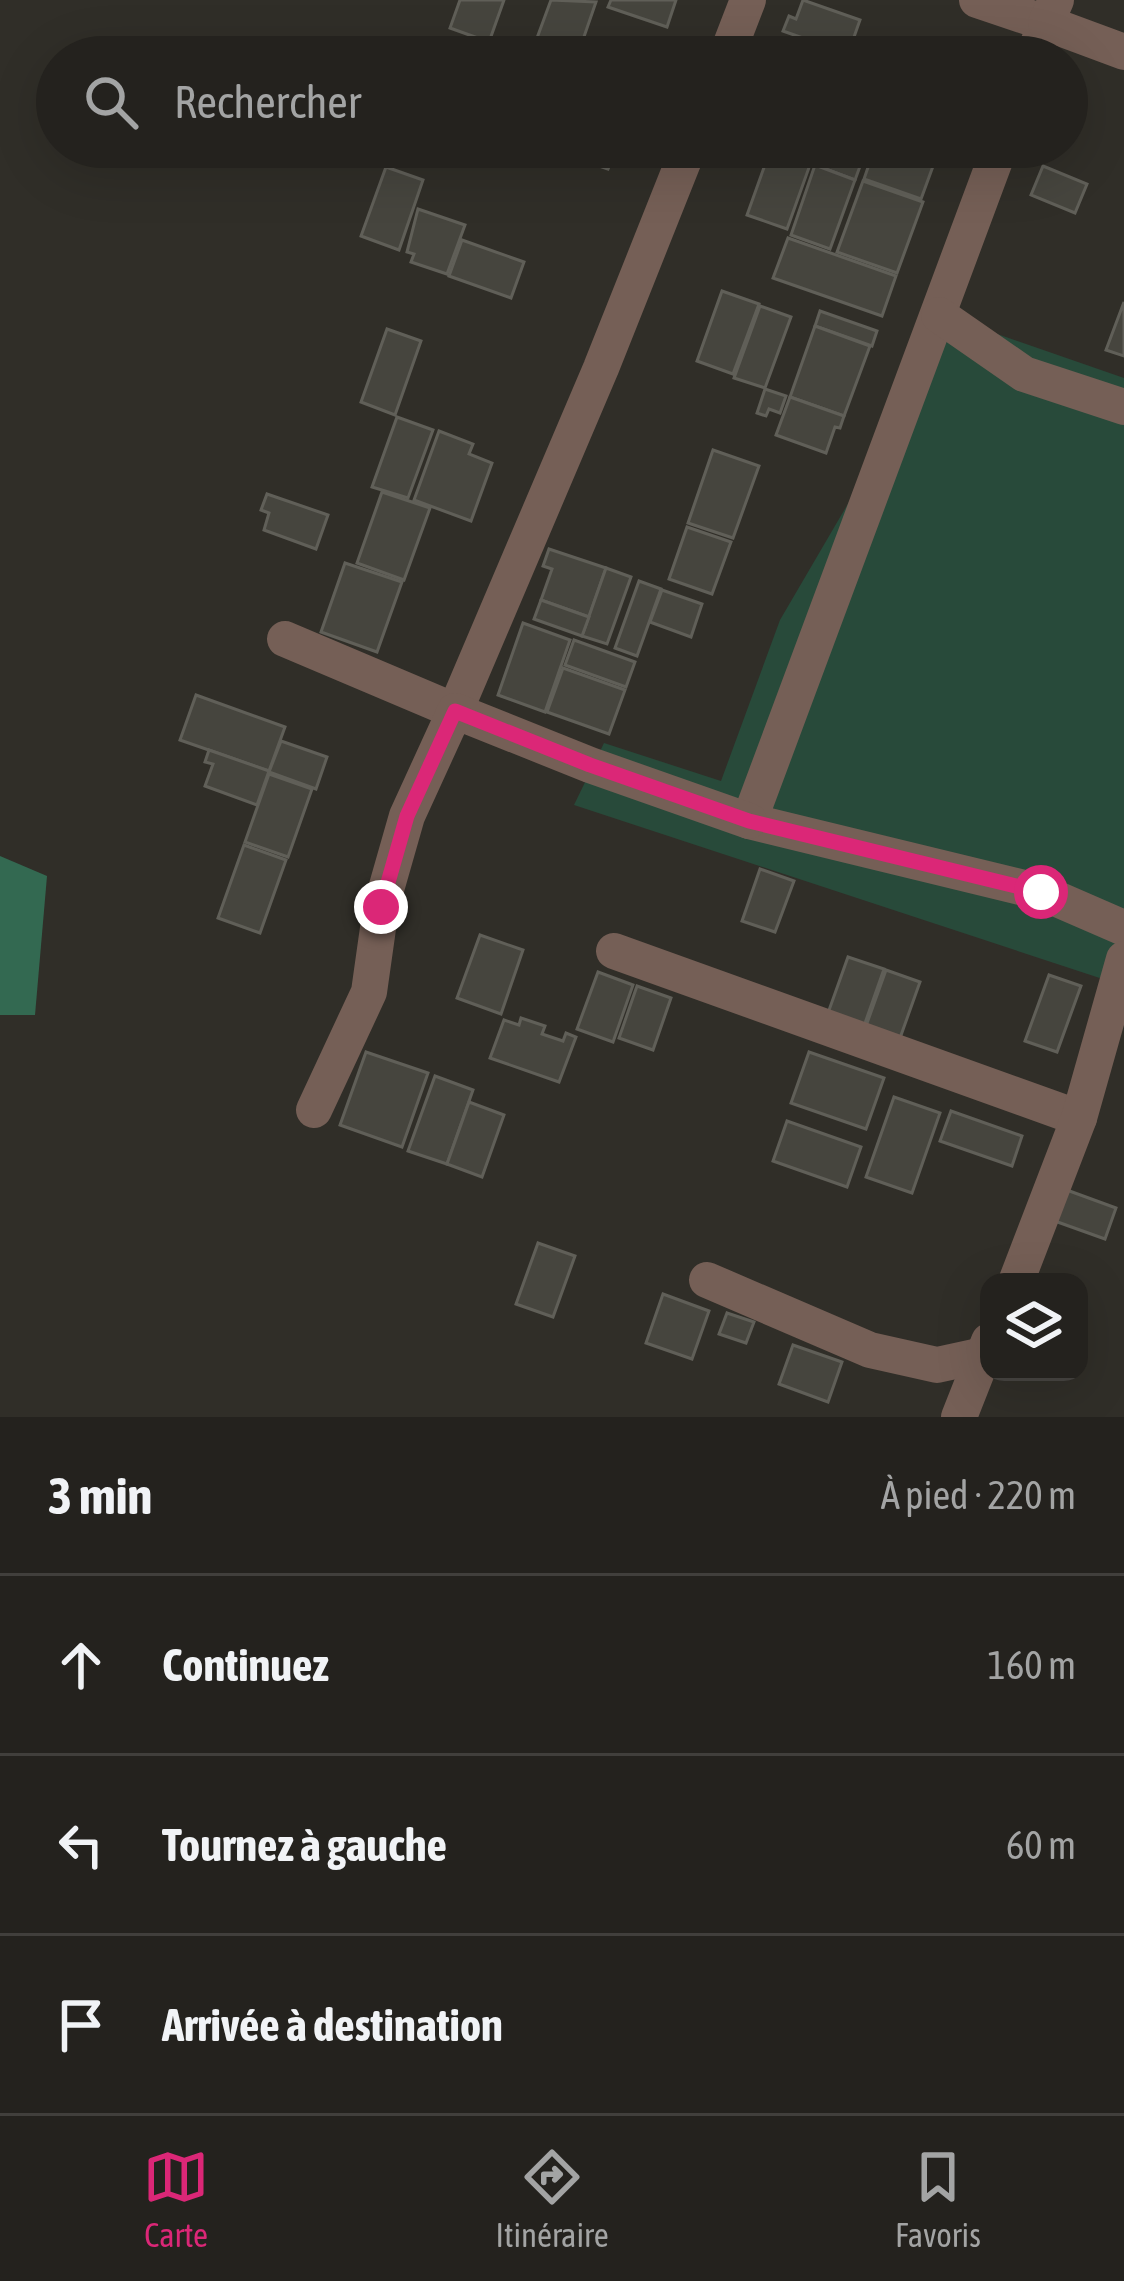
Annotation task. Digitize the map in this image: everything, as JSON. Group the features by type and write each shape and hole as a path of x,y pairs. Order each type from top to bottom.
{"street":[{"path":"733,36 748,0"},
{"path":"977,0 1045,27"},
{"path":"1088,41 1124,52"},
{"path":"314,1110 369,992 381,907 407,816 601,368 681,168"},
{"path":"749,821 992,168"},
{"path":"939,315 1024,374 1124,407"},
{"path":"285,639 590,765 749,821 1041,892 1124,928"},
{"path":"614,951 1079,1118"},
{"path":"1019,1273 1079,1118 1124,959"},
{"path":"706,1280 870,1350 937,1365 980,1350"},
{"path":"959,1417 980,1363"}],"green space":[{"path":"937,313 1124,378 1124,986 574,805 604,743 721,781 780,620 891,430"},
{"path":"0,856 47,876 35,1015 0,1015"}],"building":[{"path":"460,0 504,0 491,36 450,28"},
{"path":"551,0 596,2 584,36 538,36"},
{"path":"611,0 676,0 667,27 608,7"},
{"path":"803,0 860,20 854,36 797,36 783,31 789,16 796,19"},
{"path":"386,168 423,180 399,250 361,236"},
{"path":"764,168 809,168 787,229 747,215"},
{"path":"814,168 855,180 830,249 791,235"},
{"path":"823,168 859,168 855,180"},
{"path":"868,168 932,168 921,199 864,179"},
{"path":"1042,168 1087,184 1075,213 1031,195"},
{"path":"863,181 923,202 897,273 837,252"},
{"path":"418,209 465,225 447,274 411,262 414,254 407,252"},
{"path":"788,238 896,276 882,316 773,278"},
{"path":"462,240 524,262 511,298 449,276"},
{"path":"722,291 759,304 733,374 697,361"},
{"path":"1124,302 1124,356 1106,350"},
{"path":"760,306 791,317 765,388 734,378"},
{"path":"820,311 877,331 872,346 815,326"},
{"path":"815,326 870,346 844,416 790,397"},
{"path":"387,329 421,341 395,415 361,402"},
{"path":"765,389 786,396 780,413 769,409 766,416 757,413"},
{"path":"790,397 844,416 826,453 776,435"},
{"path":"397,417 433,430 408,498 372,487"},
{"path":"439,431 473,444 469,454 492,463 471,521 414,500"},
{"path":"713,450 759,466 733,538 688,523"},
{"path":"382,492 430,508 404,580 357,563"},
{"path":"267,494 328,515 316,549 264,530 269,513 261,510"},
{"path":"687,527 731,542 712,594 669,579"},
{"path":"549,549 606,568 589,617 541,600 552,569 543,566"},
{"path":"345,563 402,582 377,652 321,632"},
{"path":"606,568 631,577 607,644 582,636"},
{"path":"639,581 661,589 637,656 615,648"},
{"path":"662,590 702,604 691,637 650,622"},
{"path":"541,600 589,617 582,636 534,619"},
{"path":"523,623 570,640 545,712 498,695"},
{"path":"574,640 635,662 626,687 565,665"},
{"path":"563,668 625,690 609,734 547,712"},
{"path":"196,695 285,727 269,771 180,740"},
{"path":"281,741 327,757 316,789 269,772"},
{"path":"209,750 269,771 257,805 205,786 213,764 205,762"},
{"path":"269,774 312,789 288,857 245,842"},
{"path":"244,845 286,860 260,933 218,918"},
{"path":"760,869 794,881 775,932 742,921"},
{"path":"480,935 523,950 501,1014 457,998"},
{"path":"848,957 884,969 864,1026 828,1013"},
{"path":"886,970 920,982 900,1038 866,1026"},
{"path":"598,972 633,985 613,1042 577,1029"},
{"path":"1049,975 1081,986 1057,1052 1025,1041"},
{"path":"637,986 671,998 653,1050 619,1038"},
{"path":"521,1018 545,1026 542,1034 563,1041 566,1033 576,1037 559,1082 490,1058 504,1020 519,1025"},
{"path":"366,1052 428,1073 402,1147 340,1125"},
{"path":"809,1052 884,1078 866,1129 791,1103"},
{"path":"435,1076 473,1090 447,1164 408,1151"},
{"path":"894,1097 940,1113 912,1193 866,1177"},
{"path":"469,1102 504,1115 482,1177 447,1164"},
{"path":"951,1111 1022,1136 1012,1166 940,1141"},
{"path":"787,1121 861,1147 847,1187 773,1161"},
{"path":"1064,1189 1116,1208 1105,1239 1052,1220"},
{"path":"538,1243 575,1256 553,1317 516,1304"},
{"path":"663,1294 709,1311 692,1359 646,1343"},
{"path":"727,1313 754,1322 746,1343 719,1334"},
{"path":"793,1345 842,1362 828,1402 779,1384"}],"route":[{"path":"381,907 407,816 455,711 749,821 1041,892"}]}
